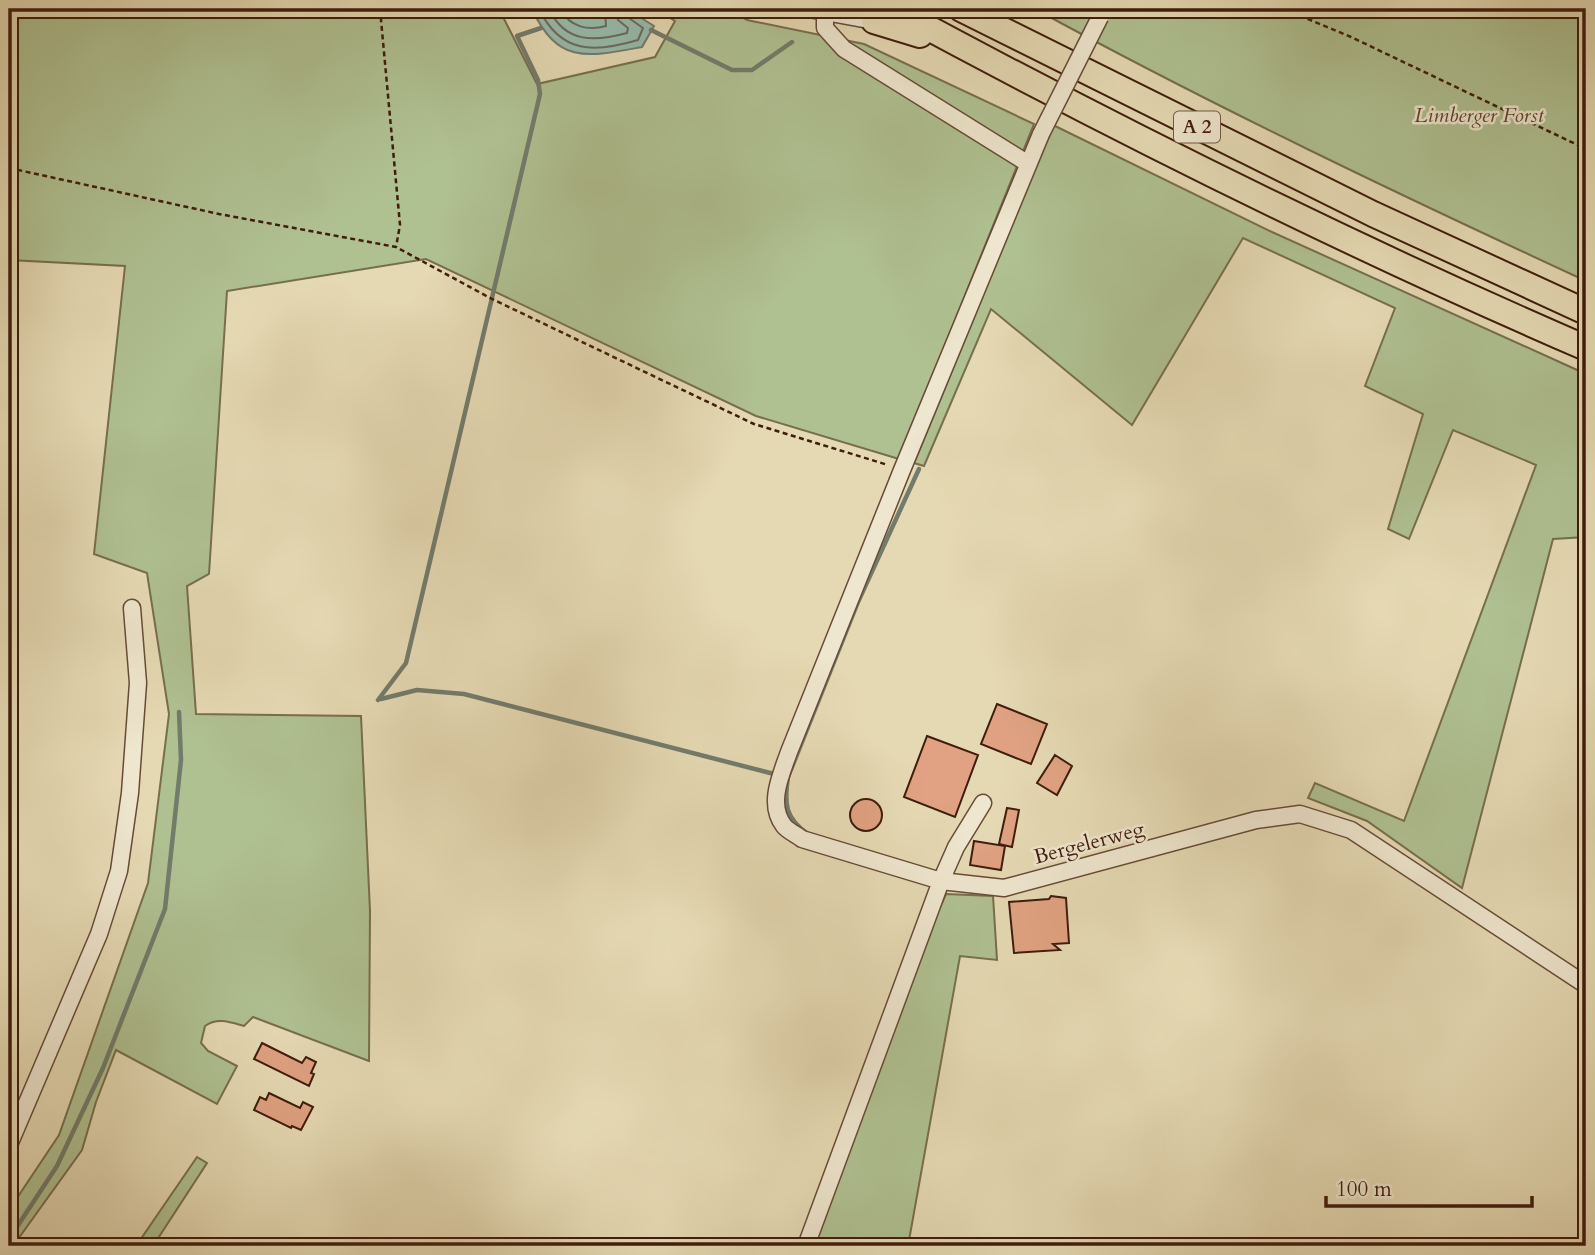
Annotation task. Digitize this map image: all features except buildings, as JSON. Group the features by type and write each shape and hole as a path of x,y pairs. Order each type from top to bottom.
{"highway":[{"name":"A 2","path":"961,9 1373,214 1586,312"},
{"path":"982,9 1020,40"},
{"name":"A 2","path":"884,15 965,48 1286,210 1500,311 1586,348"}],"street":[{"path":"884,15 817,10 825,28 844,49 1027,163"},
{"name":"Bergelerweg","path":"1102,13 1027,163 789,752 778,785 776,804 785,826 802,839 941,881 1004,888 1256,820 1300,814 1351,830 1586,985"},
{"path":"9,1145 99,934 119,871 130,793 138,683 132,608"},
{"path":"806,1246 941,881 956,847 983,803"}],"path":[{"path":"380,9 400,225 396,247"},
{"path":"1284,9 1351,37 1586,149"},
{"path":"9,168 219,214 396,247 492,299 754,424 902,470"}],"green space":[{"path":"9,9 499,9 537,84 655,57 675,21 655,9 728,9 747,20 864,44 1034,124 899,459 756,416 426,259 227,291 209,574 187,586 196,714 361,716 370,911 369,1061 253,1017 244,1026 224,1021 210,1023 205,1026 201,1043 208,1051 237,1066 217,1104 116,1050 96,1102 82,1150 13,1246 9,1246 9,1210 59,1135 148,883 169,714 147,573 94,554 125,266 9,260"},
{"name":"Limberger Forst","path":"1035,9 1586,9 1586,281 1308,150"},
{"path":"1053,125 1272,232 1586,374 1586,537 1553,539 1462,888 1367,821 1308,798 1315,783 1404,821 1536,465 1453,430 1409,539 1388,529 1423,414 1365,386 1395,308 1243,238 1132,425 991,309 924,466 914,463"},
{"path":"946,894 993,896 997,960 960,956 908,1246 812,1246 922,947"},
{"path":"197,1157 207,1163 153,1246 136,1246"}],"water":[{"path":"532,9 627,9 654,26 642,47 606,53 576,53 553,40"}],"waterway":[{"path":"378,700 406,663 540,94 538,80 517,36 541,28"},
{"path":"651,30 732,70 752,70 792,42"},
{"path":"808,834 800,828 788,810 788,777 858,602 919,469"},
{"path":"381,699 417,690 464,694 774,774"},
{"path":"9,1239 57,1166 103,1068 165,909 181,760 179,712"}]}
